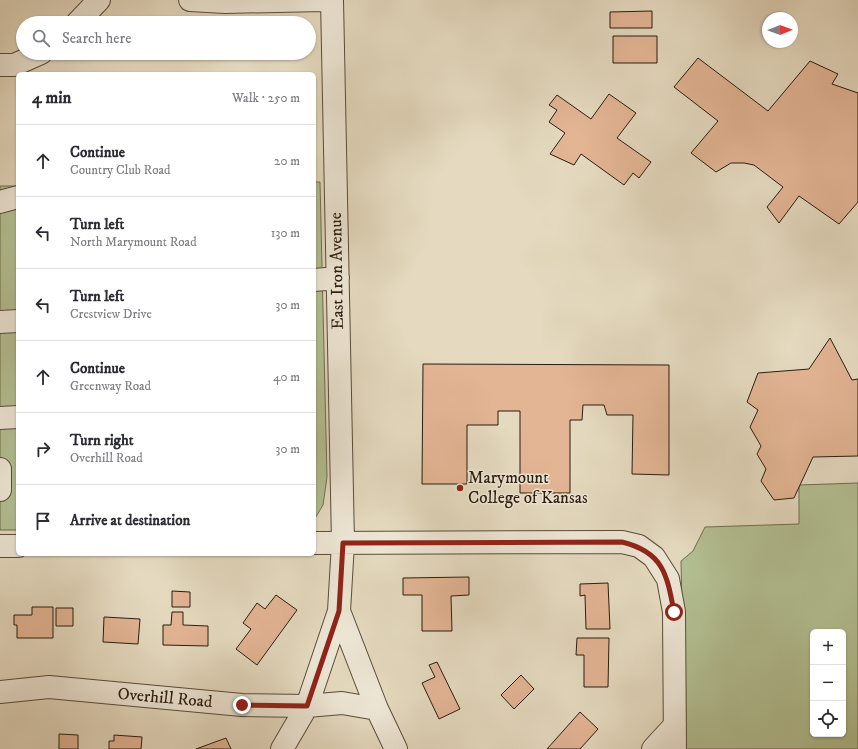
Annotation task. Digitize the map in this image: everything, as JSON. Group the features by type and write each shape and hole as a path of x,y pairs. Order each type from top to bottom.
{"street":[{"path":"84,16 100,0"},
{"path":"190,0 225,2 323,0"},
{"name":"East Iron Avenue","path":"332,0 343,543 339,611"},
{"path":"0,65 14,65 25,60"},
{"path":"0,202 16,197"},
{"path":"316,280 338,278"},
{"path":"0,322 16,322"},
{"path":"0,418 16,417"},
{"path":"0,469 0,490"},
{"path":"316,543 622,542 639,546 654,557 668,579 674,612 676,749"},
{"path":"0,546 16,546"},
{"path":"282,749 307,706 339,611"},
{"path":"339,611 377,709 396,749"},
{"name":"Overhill Road","path":"0,692 49,687 242,705 307,706 342,703 377,709"},
{"path":"653,749 675,725"}],"green space":[{"path":"316,182 320,182 327,477 323,505 316,517"},
{"path":"0,186 16,186 16,530 0,530"},
{"path":"858,483 858,749 685,749 681,561 693,551 705,527 799,524 799,485"}],"building":[{"path":"652,11 652,28 610,28 610,12"},
{"path":"613,36 657,36 657,63 613,63"},
{"path":"698,58 768,111 810,61 838,74 832,84 858,93 858,202 839,224 799,196 779,223 767,207 783,187 754,165 731,163 716,172 691,153 718,121 674,87"},
{"path":"609,94 636,113 617,138 651,162 639,178 633,173 624,185 581,154 574,165 550,154 565,133 549,122 557,110 549,105 557,95 591,119"},
{"path":"830,338 852,380 858,379 858,456 813,457 794,498 774,500 761,481 766,469 757,454 761,446 750,427 758,410 747,402 758,373 809,369"},
{"path":"423,364 669,365 669,475 632,474 633,415 607,415 604,405 583,405 582,420 570,420 570,493 520,493 520,411 498,411 498,425 467,425 467,484 422,484"},
{"path":"469,577 469,595 451,596 452,631 422,631 422,595 403,595 403,578"},
{"path":"608,583 610,629 586,629 585,595 580,596 580,584"},
{"path":"172,591 190,592 190,607 172,607"},
{"path":"276,595 297,610 257,665 236,649 251,629 243,623 257,603 265,609"},
{"path":"32,607 53,607 53,638 17,638 17,625 14,625 14,615 32,615"},
{"path":"56,608 73,608 73,626 56,626"},
{"path":"172,612 183,612 183,625 208,626 208,646 163,645 163,625 171,625"},
{"path":"104,617 140,619 138,644 103,642"},
{"path":"577,638 609,638 608,687 584,687 584,655 576,655"},
{"path":"437,662 460,709 439,719 422,683 435,677 429,665"},
{"path":"521,675 534,689 514,709 501,695"},
{"path":"580,712 598,729 580,749 547,749"},
{"path":"59,734 78,735 78,749 59,749"},
{"path":"114,735 142,737 141,749 109,749 109,741 114,741"},
{"path":"226,738 231,749 196,749"}],"place":[{"name":"Marymount College of Kansas","path":"460,488"}],"route":[{"path":"242,705 307,706 339,611 343,543 622,542 639,546 654,557 668,579 674,612"}]}
